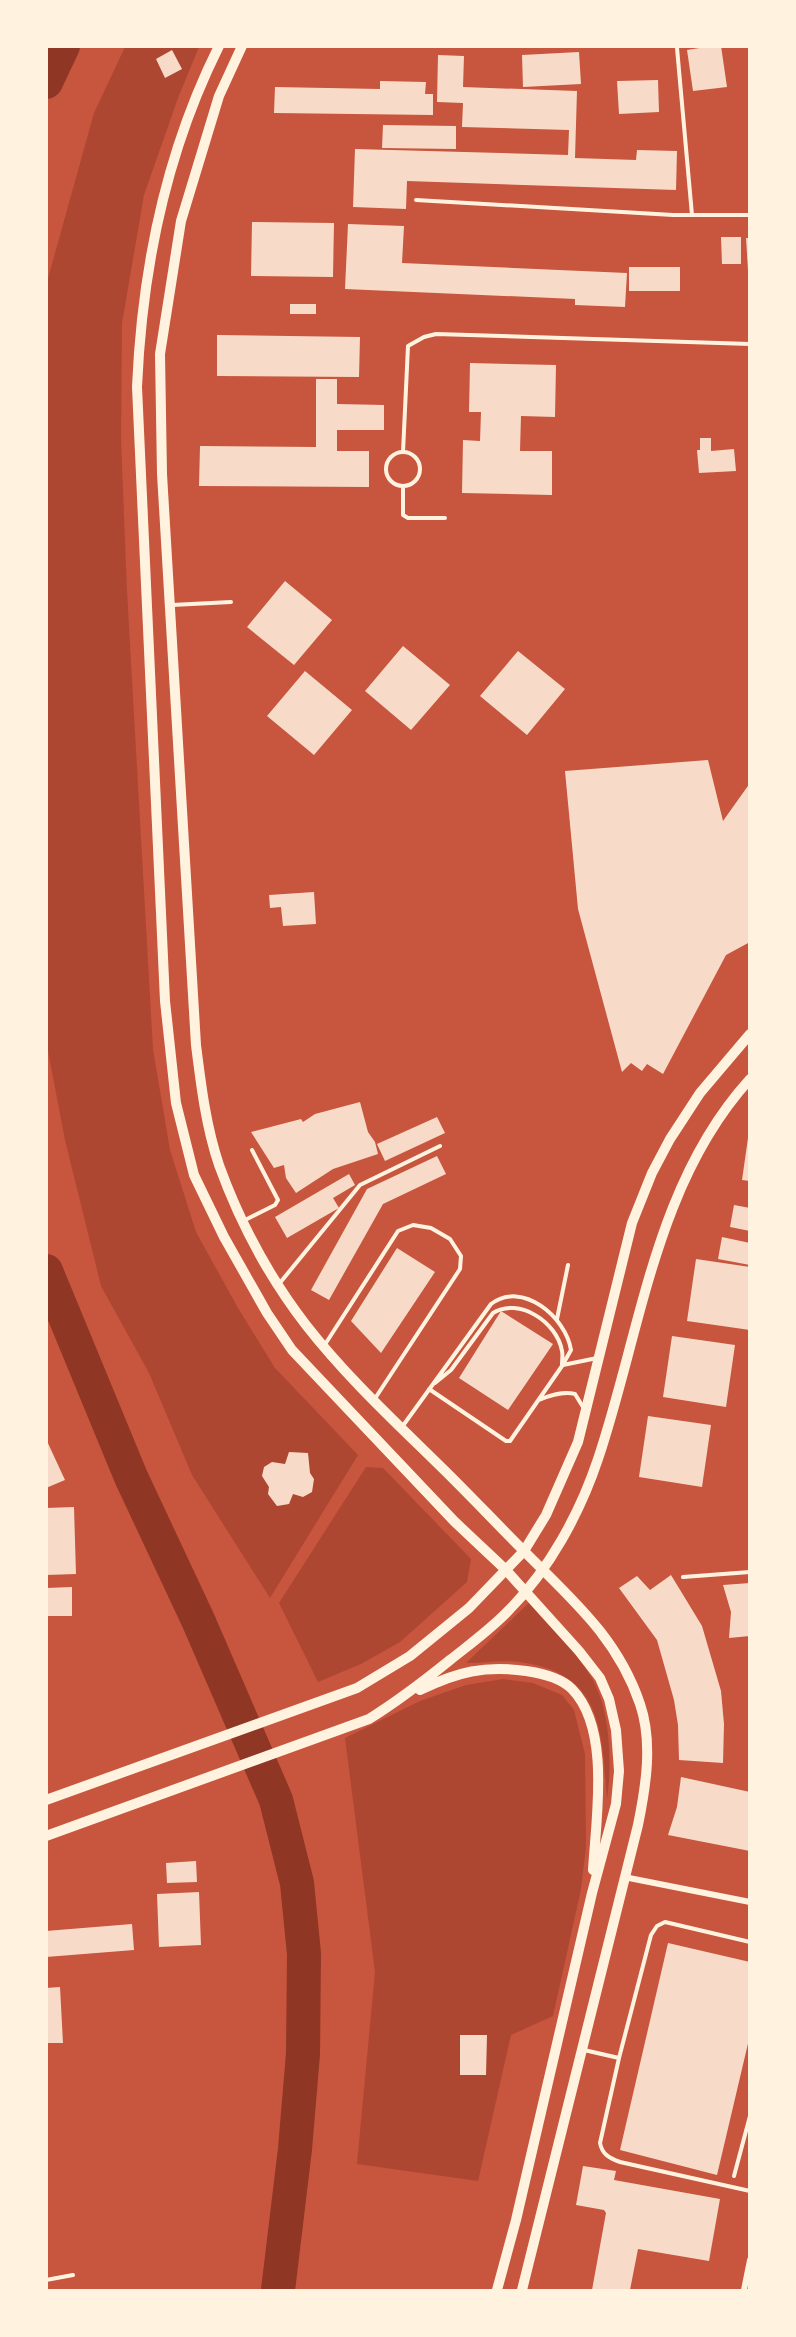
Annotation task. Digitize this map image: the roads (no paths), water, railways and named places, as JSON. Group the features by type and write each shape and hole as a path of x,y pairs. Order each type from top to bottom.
{"street":[{"path":"219,46 200,85 164,192 140,331 137,387 165,1001 176,1103 186,1149 199,1185 224,1237 261,1304 292,1350 454,1521 506,1570 600,1678 609,1699 616,1730 619,1771 616,1804 592,1893 516,2220 497,2290"},
{"path":"251,46 242,47 219,96 181,221 160,354 162,474 196,1045 203,1100 219,1163 243,1221 278,1285 307,1326 374,1401 563,1588 610,1642 624,1666 640,1706 645,1727 646,1782 638,1825 580,2049 522,2290"},
{"path":"46,1800 357,1688 410,1656 470,1608 524,1551 556,1495 578,1442 632,1223 652,1173 670,1139 700,1093 750,1034"},
{"path":"46,1836 369,1719 401,1699 485,1632 510,1609 543,1569 582,1500 598,1460 647,1286 672,1211 706,1139 738,1092 750,1079"},
{"path":"401,1699 441,1680 500,1667 542,1673 571,1687 587,1708 597,1752 592,1893"},
{"path":"624,1877 750,1902"},
{"path":"744,2290 750,2260"}],"lane":[{"path":"677,48 692,215"},
{"path":"416,200 692,215 750,215"},
{"path":"403,452 408,346 424,337 435,334 750,344"},
{"path":"403,452 416,458 420,472 412,484 403,487 388,479 386,469 393,455 403,452"},
{"path":"403,487 403,515 408,518 445,518"},
{"path":"170,605 231,602"},
{"path":"278,1285 360,1185 440,1146"},
{"path":"243,1221 275,1205 278,1200 252,1150"},
{"path":"324,1346 398,1231 413,1225 431,1228 450,1239 460,1256 460,1269 374,1401"},
{"path":"557,1320 567,1266"},
{"path":"401,1428 429,1389 491,1304 498,1299 513,1296 532,1301 557,1320 567,1336 571,1350 512,1439 506,1441 429,1389"},
{"path":"429,1389 451,1370 494,1313 511,1306 547,1324 558,1339 562,1351 562,1366"},
{"path":"562,1366 599,1358"},
{"path":"539,1400 557,1394 575,1394 583,1406 584,1417"},
{"path":"683,1577 750,1572"},
{"path":"750,1942 665,1922 657,1926 651,1935 618,2058 600,2142 609,2158 620,2162 750,2191"},
{"path":"580,2049 618,2058"},
{"path":"734,2176 750,2116"},
{"path":"46,2280 73,2275"}],"waterway":[{"path":"46,82 63,46"},
{"path":"46,1271 131,1477 198,1620 276,1800 297,1883 304,1954 303,2054 295,2149 278,2290"}]}
